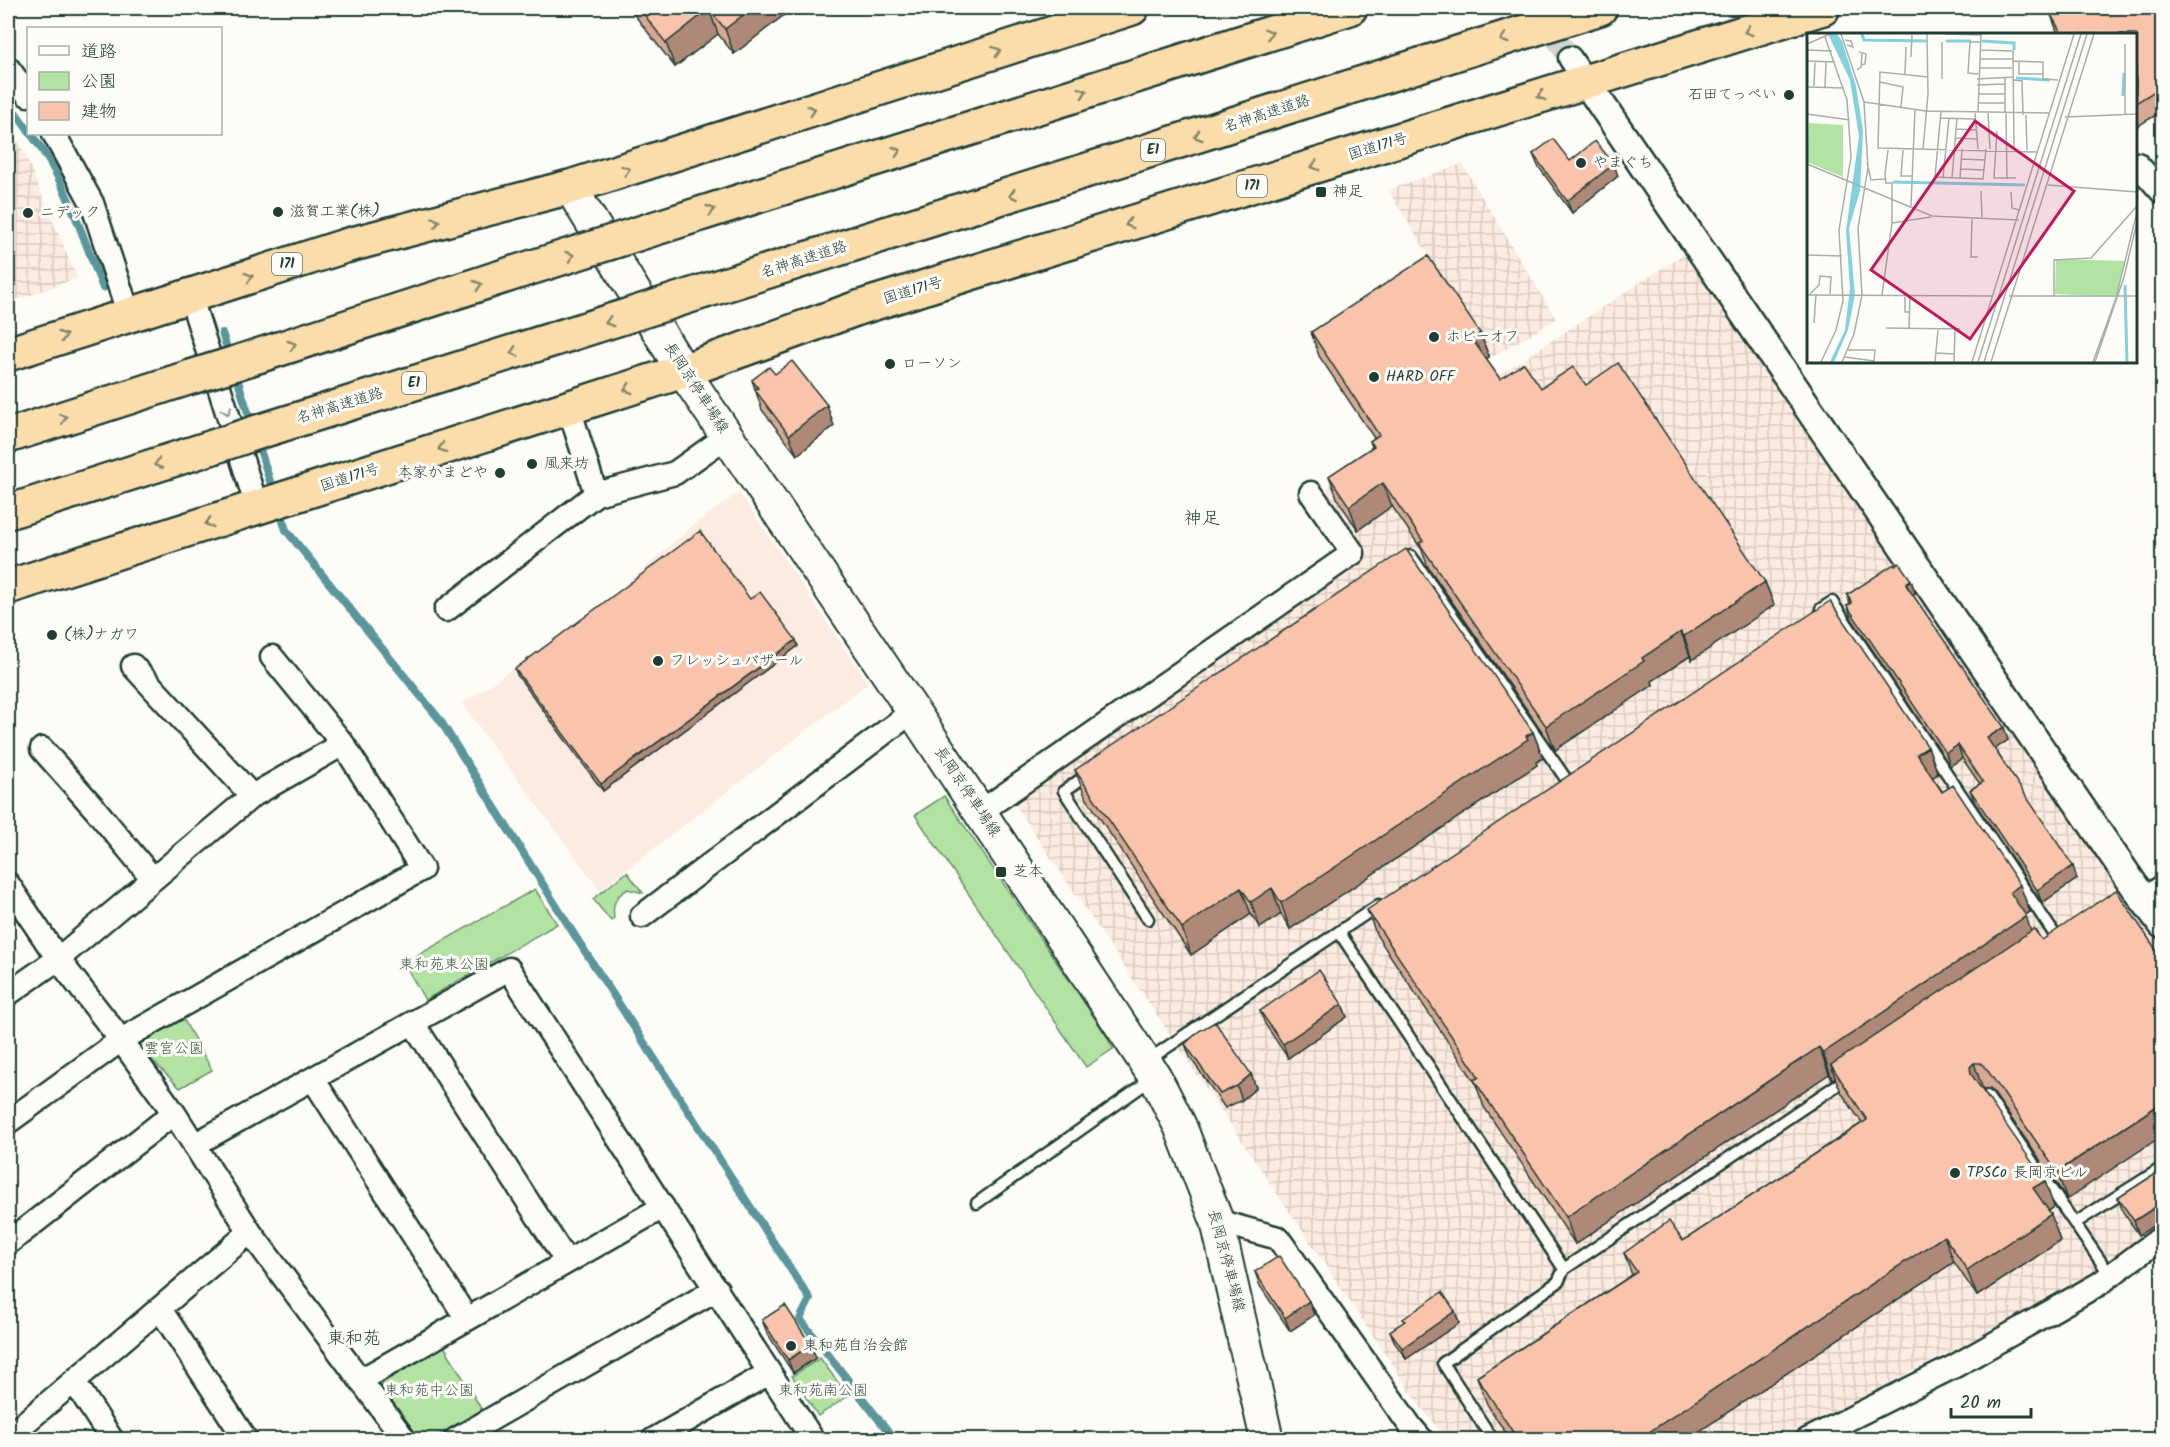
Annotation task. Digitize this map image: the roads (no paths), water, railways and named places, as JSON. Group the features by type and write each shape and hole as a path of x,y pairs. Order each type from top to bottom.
{"highway":[{"name":"171","path":"8,354 345,246 570,188 1132,8"},
{"path":"8,436 1350,8"},
{"name":"名神高速道路","path":"8,512 1600,8"},
{"name":"国道171号","path":"8,587 684,371 858,308 1578,70 1823,8"}],"main road":[{"name":"長岡京停車場線","path":"570,188 684,371 1150,1069 1180,1126 1217,1221 1267,1440"}],"street":[{"path":"8,68 27,94"},
{"path":"1578,70 2153,893 2163,924"},
{"path":"55,135 92,203 129,315"},
{"path":"2137,164 2163,192"},
{"path":"190,295 270,503"},
{"path":"569,408 596,494"},
{"path":"446,610 596,494 675,473 727,436"},
{"path":"980,812 1353,554 1311,493"},
{"path":"8,1122 120,1040 422,869 343,744 272,657"},
{"path":"133,666 252,796"},
{"path":"642,916 913,711"},
{"path":"8,993 58,959 252,796 343,744"},
{"path":"42,749 153,879"},
{"path":"8,884 58,959 174,1113 250,1232 405,1440"},
{"path":"194,1145 509,969 813,1440"},
{"path":"413,1023 567,1262"},
{"path":"313,1079 467,1319"},
{"path":"8,1243 174,1113"},
{"path":"361,1380 663,1207"},
{"path":"1217,1221 1278,1238 1422,1440"},
{"path":"8,1437 250,1232"},
{"path":"1808,1440 1955,1366 2110,1275 2163,1237"},
{"path":"455,1440 717,1289"},
{"path":"160,1309 246,1440"},
{"path":"653,1440 769,1373"},
{"path":"74,1381 112,1440"}],"lane":[{"path":"1391,569 1411,556 1566,779"},
{"path":"1812,615 1832,602 2056,938 2061,945 2071,939"},
{"path":"1103,764 1064,790 1148,919"},
{"path":"1557,786 1576,773"},
{"path":"977,1203 1150,1069 1389,898"},
{"path":"1339,932 1564,1269"},
{"path":"2046,945 2056,938"},
{"path":"1493,1440 1443,1364 1558,1282 1564,1269 1859,1070"},
{"path":"1987,1096 2110,1275"},
{"path":"2075,1223 2163,1168"}],"waterway":[{"path":"8,102 27,129"},
{"path":"32,135 64,189 103,288"},
{"path":"222,333 230,357"},
{"path":"234,369 253,428"},
{"path":"257,440 274,494"},
{"path":"278,506 286,530 440,720 577,939 810,1299 800,1319 895,1440"}],"tunnel":[{"path":"1535,8 1570,58"}],"place":[{"name":"石田てっぺい","path":"1789,95"},
{"name":"やまぐち","path":"1581,163"},
{"name":"神足","path":"1321,192"},
{"name":"滋賀工業(株)","path":"278,212"},
{"name":"ニデック","path":"28,213"},
{"name":"ホビーオフ","path":"1434,337"},
{"name":"ローソン","path":"890,364"},
{"name":"HARD OFF","path":"1374,377"},
{"name":"風来坊","path":"532,464"},
{"name":"本家かまどや","path":"500,473"},
{"name":"(株)ナガワ","path":"52,635"},
{"name":"フレッシュバザール","path":"658,661"},
{"name":"芝本","path":"1001,872"},
{"name":"TPSCo 長岡京ビル","path":"1955,1173"},
{"name":"東和苑自治会館","path":"791,1346"}],"district":[{"name":"神足","path":"1202,519"},
{"name":"東和苑","path":"354,1339"}],"park label":[{"name":"東和苑東公園","path":"444,965"},
{"name":"雲宮公園","path":"174,1049"},
{"name":"東和苑中公園","path":"429,1391"},
{"name":"東和苑南公園","path":"823,1391"}]}
